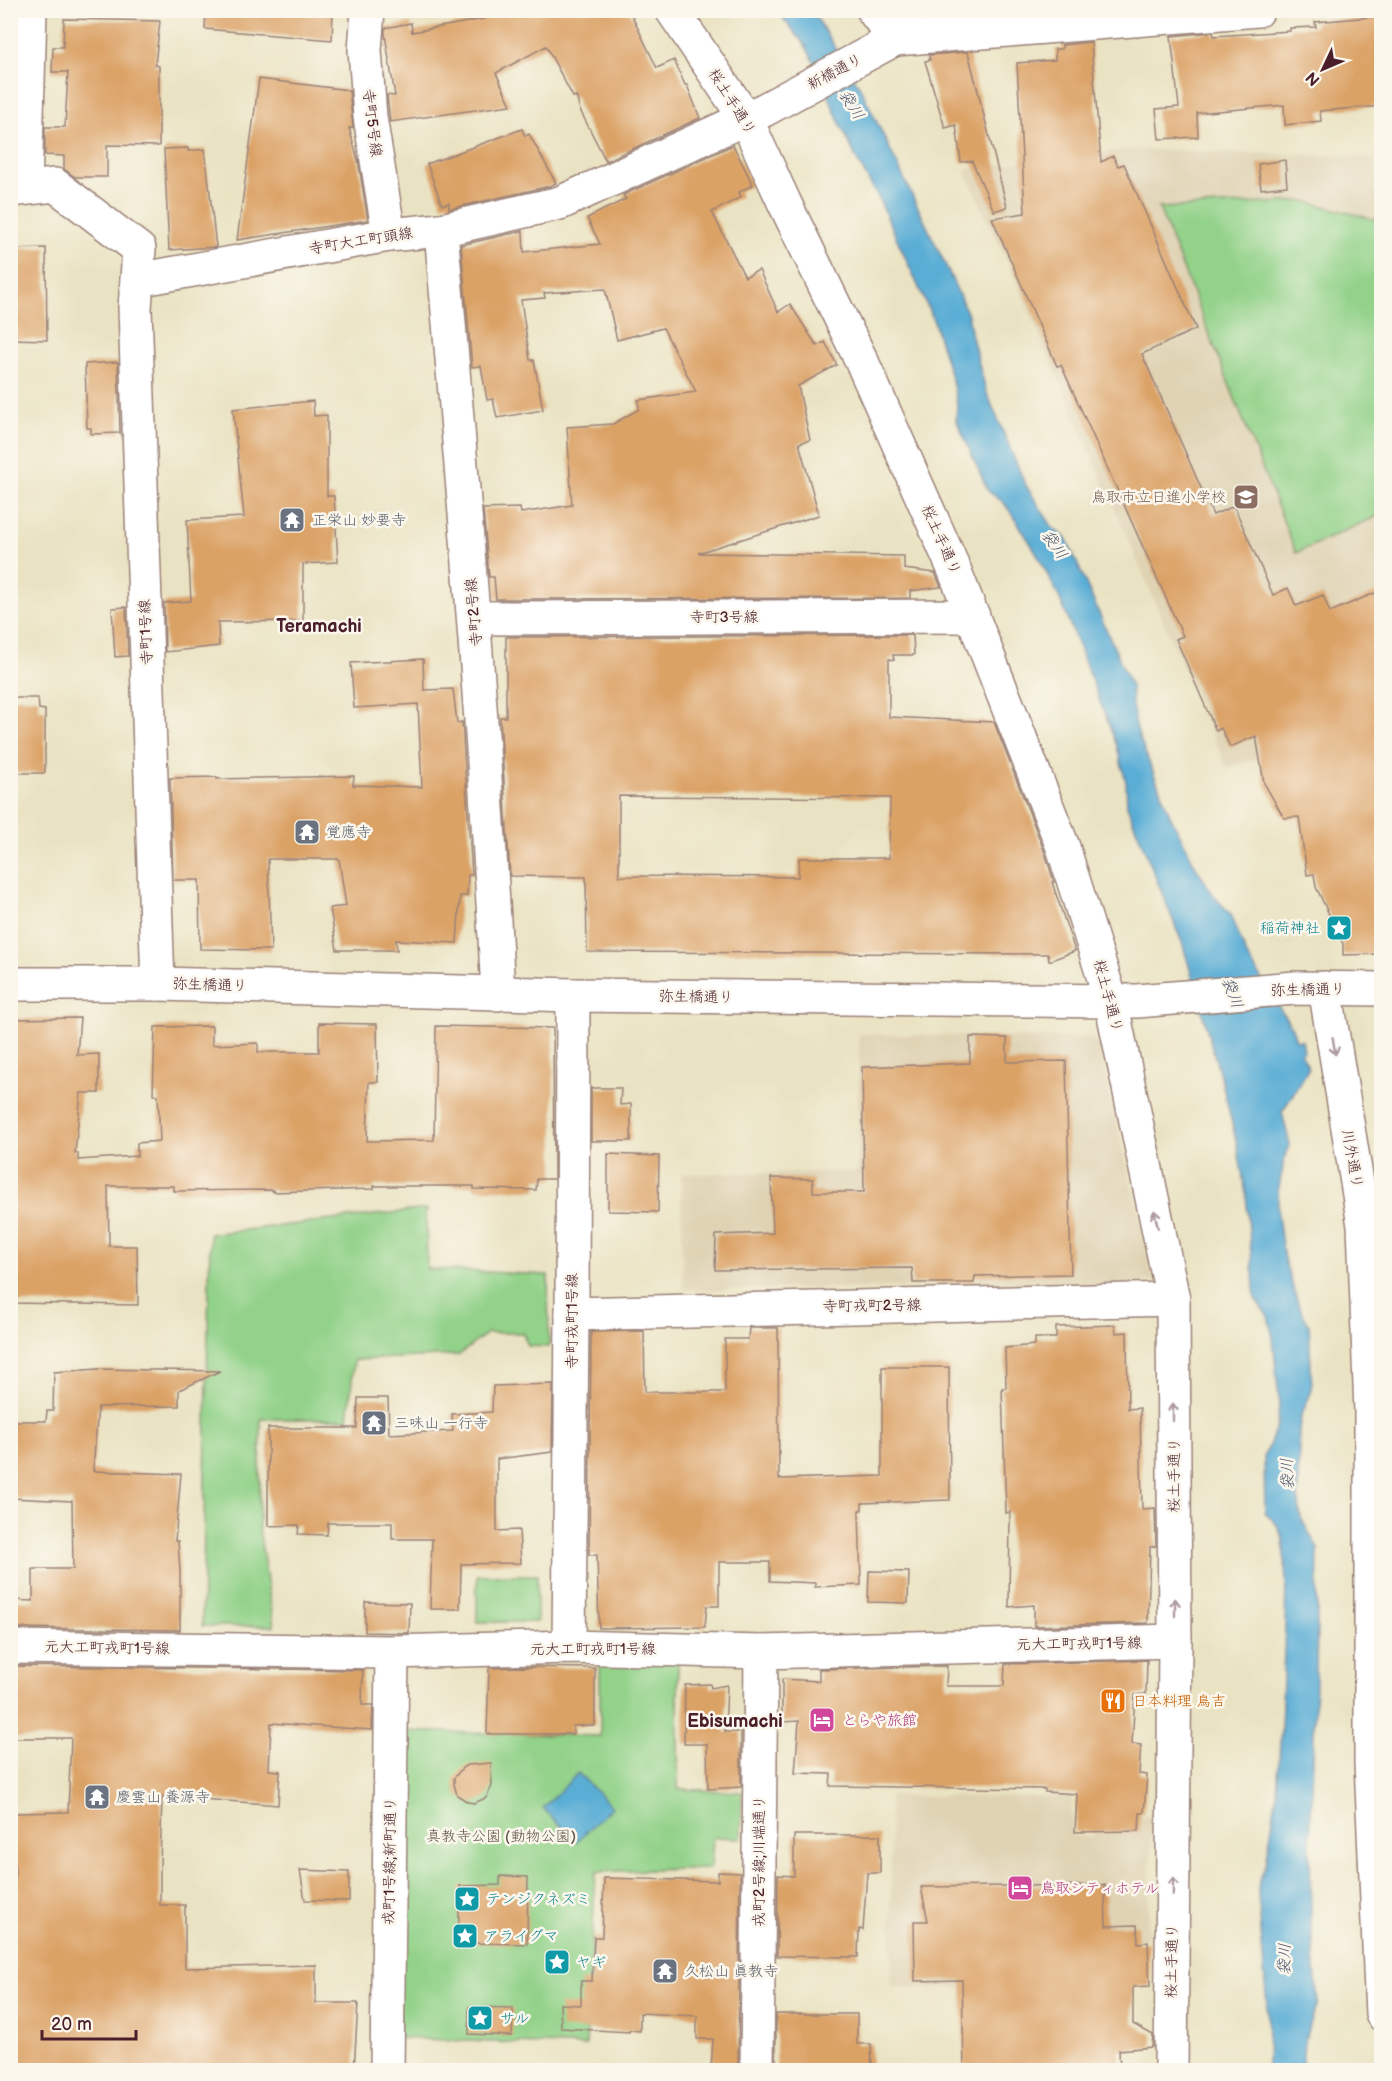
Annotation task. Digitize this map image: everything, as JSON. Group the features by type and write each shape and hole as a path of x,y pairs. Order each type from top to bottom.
{"street":[{"path":"30,10 18,189 55,185 139,249 137,280"},
{"name":"寺町5号線","path":"368,10 365,50 370,117 389,235"},
{"name":"桜土手通り","path":"672,10 755,114 785,204 863,364 954,569 1124,1001 1173,1299 1175,1641 1171,2070"},
{"path":"873,10 896,32 1258,10"},
{"name":"新橋通り","path":"755,114 896,32"},
{"name":"寺町大工町頭線","path":"137,280 389,235 441,230 560,203 606,180 755,114"},
{"name":"寺町2号線","path":"441,230 475,618 498,994"},
{"name":"寺町1号線","path":"137,280 135,308 158,984"},
{"name":"寺町3号線","path":"475,618 973,616"},
{"name":"弥生橋通り","path":"10,984 158,984 573,996 1124,1001 1310,988 1382,989"},
{"name":"川外通り","path":"1310,988 1364,1225 1376,1413 1376,1762 1382,2014"},
{"name":"寺町戎町1号線","path":"569,1647 573,996"},
{"name":"寺町戎町2号線","path":"572,1314 1173,1299"},
{"name":"元大工町戎町1号線","path":"10,1647 392,1652 569,1647 761,1652 1175,1641"},
{"name":"戎町1号線;新町通り","path":"387,2070 392,1652"},
{"name":"戎町2号線;川端通り","path":"757,2070 761,1652"}],"shaded area":[{"name":"鳥取市立日進小学校","path":"1133,149 1381,158 1381,721 1227,768 1013,274 964,169"},
{"path":"859,1034 1089,1038 1098,1045 1155,1281 1144,1281 1143,1284 683,1290 681,1174 858,1171"},
{"name":"鳥取シティホテル","path":"890,1796 1071,1797 1072,1836 1093,1837 1096,1814 1152,1816 1148,1939 1070,1942 1073,1988 892,1987"}],"green space":[{"path":"1304,201 1381,221 1382,514 1296,553 1159,208"},
{"path":"426,1209 427,1269 548,1275 549,1347 528,1346 523,1333 487,1333 459,1355 354,1360 348,1419 261,1419 259,1528 274,1626 202,1626 210,1234"},
{"path":"477,1575 537,1575 537,1622 477,1622"},
{"name":"真教寺公園 (動物公園)","path":"600,1657 678,1657 678,1789 742,1792 741,1838 713,1837 711,1868 596,1872 586,2046 398,2038 400,1731 600,1736"}],"water":[{"name":"袋川","path":"777,11 809,11 818,20 861,89 968,315 986,391 1025,484 1053,528 1066,538 1131,686 1132,706 1138,734 1170,815 1197,869 1214,896 1231,915 1247,956 1292,1028 1296,1040 1302,1040 1304,1051 1301,1053 1309,1068 1282,1112 1290,1145 1286,1152 1278,1192 1278,1216 1284,1259 1299,1307 1309,1325 1312,1390 1301,1416 1299,1430 1298,1496 1301,1518 1318,1549 1310,1841 1311,1919 1318,2004 1307,2032 1303,2052 1303,2070 1267,2070 1268,2020 1258,1893 1259,1880 1266,1865 1277,1792 1286,1581 1283,1539 1277,1525 1265,1512 1264,1455 1278,1421 1279,1401 1273,1338 1268,1316 1255,1299 1246,1194 1222,1082 1183,945 1127,806 1126,782 1116,743 1060,599 1036,552 1013,515 1003,502 988,491 956,419 957,404 952,380 933,319 878,197 858,162 838,119 816,66 805,45"},
{"path":"578,1773 612,1807 576,1842 543,1808"}],"building":[{"path":"206,10 333,10 332,40 205,29"},
{"path":"479,10 629,10 657,68 674,60 700,118 606,161 580,110 576,96 573,97 546,46 496,73 511,105 390,122 387,95 395,96 385,28 411,23 412,32 484,19"},
{"path":"926,10 958,10 959,15 925,18"},
{"path":"1382,16 1382,106 1320,111 1321,121 1285,125 1284,105 1197,113 1198,137 1159,139 1156,109 1179,107 1171,36 1213,32 1214,36 1290,31 1290,28 1316,27 1315,22"},
{"path":"64,19 160,21 155,65 159,66 159,146 107,145 107,177 75,177 64,169 64,156 45,155 45,127 65,127 68,72 52,72 53,47 63,47"},
{"path":"1091,42 1101,162 1113,156 1118,166 1124,164 1196,329 1142,354 1213,515 1234,506 1273,595 1288,588 1296,606 1323,595 1330,612 1382,590 1382,954 1343,955 1343,944 1316,887 1314,874 1307,875 1299,817 1284,818 1264,783 1256,736 1230,747 1221,728 1216,731 1176,639 1183,636 1061,365 1057,366 992,218 1025,213 1017,63 1055,60 1055,49 1062,49 1062,45"},
{"path":"968,52 1007,207 994,211 972,161 961,162 956,125 945,128 925,61 930,60 929,55"},
{"path":"259,79 349,90 353,128 349,128 358,160 368,220 237,240"},
{"path":"522,129 525,136 529,134 556,183 449,209 449,203 442,205 427,164"},
{"path":"733,145 753,185 739,192 741,197 712,212 745,277 759,270 778,312 790,304 817,346 825,342 837,365 798,386 810,440 799,443 819,515 698,553 904,556 904,569 935,573 941,587 910,591 910,598 496,599 494,577 489,577 483,509 520,508 521,513 572,505 567,427 613,424 639,409 638,400 696,392 663,328 617,340 605,289 544,293 545,298 521,300 530,360 534,360 543,410 497,418 493,399 487,400 481,366 472,367 461,245 523,231 524,252 600,244 587,218 626,199 623,195"},
{"path":"188,148 188,151 205,149 216,247 169,250 164,149"},
{"path":"1285,160 1287,186 1261,189 1258,164"},
{"path":"46,248 47,340 10,339 10,249"},
{"path":"118,362 120,433 91,434 91,428 87,428 85,364"},
{"path":"313,401 314,416 327,415 327,496 334,496 338,562 303,564 303,621 218,622 219,646 165,652 164,603 191,601 187,520 244,517 233,409"},
{"path":"126,607 128,656 115,657 112,608"},
{"path":"913,635 914,655 893,655 894,660 889,659 889,717 994,722 1045,853 1075,951 1049,961 1048,954 587,952 586,877 510,876 500,717 506,717 506,637","holes":["619,796 890,798 889,858 799,858 798,877 619,876"]},
{"path":"423,659 424,690 453,689 457,723 462,722 472,875 468,875 467,896 460,896 457,943 396,940 397,950 337,950 330,908 346,906 339,859 268,859 271,950 200,949 199,880 173,880 170,778 354,776 353,785 422,787 418,704 354,708 351,663"},
{"path":"10,698 38,698 39,709 45,710 45,773 10,773"},
{"path":"80,1018 77,1055 99,1054 99,1093 81,1093 75,1153 78,1153 78,1160 137,1156 137,1143 160,1141 158,1095 153,1095 155,1027 212,1026 212,1045 258,1043 258,1052 319,1052 319,1023 377,1024 378,1082 369,1082 367,1141 434,1140 436,1026 553,1028 554,1179 537,1179 536,1190 474,1189 474,1186 374,1186 374,1189 273,1192 273,1190 174,1191 174,1186 108,1186 109,1246 137,1246 138,1305 10,1303 10,1019"},
{"path":"970,1037 1007,1038 1007,1062 1066,1061 1071,1274 975,1276 974,1283 913,1283 912,1268 715,1270 716,1235 773,1233 771,1178 813,1179 813,1192 864,1192 862,1067 970,1063"},
{"path":"591,1088 621,1088 620,1105 631,1104 631,1141 591,1141"},
{"path":"608,1154 659,1156 658,1212 608,1211"},
{"path":"1115,1325 1116,1333 1127,1332 1128,1409 1140,1408 1142,1509 1155,1508 1156,1546 1150,1547 1148,1623 1034,1626 1034,1605 1009,1607 1010,1512 1006,1513 1002,1388 1006,1388 1005,1348 1035,1345 1035,1338 1056,1338 1056,1327"},
{"path":"749,1328 778,1328 779,1479 882,1476 882,1367 949,1367 950,1500 862,1503 862,1510 859,1510 861,1585 815,1587 815,1583 770,1581 770,1562 719,1562 719,1606 707,1606 705,1627 599,1628 597,1555 589,1555 591,1332 644,1331 645,1392 725,1392 725,1339 748,1339"},
{"path":"98,1369 220,1371 179,1390 179,1406 98,1407 93,1471 181,1474 175,1541 178,1541 180,1571 180,1630 10,1628 10,1600 33,1601 33,1569 73,1569 72,1501 10,1498 10,1421 46,1421 47,1411 53,1411 54,1372"},
{"path":"553,1384 552,1452 497,1459 497,1531 519,1530 521,1563 461,1564 460,1609 430,1609 432,1539 392,1539 392,1523 328,1523 327,1535 298,1534 299,1525 268,1526 268,1428 357,1428 358,1398 388,1398 389,1434 453,1431 452,1414 492,1412 493,1386"},
{"path":"869,1571 909,1572 908,1603 868,1602"},
{"path":"365,1602 410,1603 409,1633 365,1632"},
{"path":"1147,1660 1146,1694 1135,1695 1132,1744 1141,1745 1139,1774 1147,1775 1144,1813 1140,1813 1139,1831 1075,1832 1077,1794 1045,1792 1045,1789 830,1786 831,1774 795,1773 799,1721 782,1722 782,1679 819,1681 819,1669 947,1666 946,1686 1004,1686 1005,1664"},
{"path":"10,1666 363,1670 362,1705 373,1705 372,1730 271,1723 269,1770 280,1771 278,1805 162,1796 160,1867 160,1905 185,1905 185,1968 316,1965 316,2003 358,2003 354,2070 10,2070 10,1876 15,1876 13,1813 68,1812 71,1738 10,1738"},
{"path":"489,1668 595,1668 595,1725 573,1726 573,1734 487,1734"},
{"path":"710,1684 711,1688 727,1685 725,1732 741,1732 741,1787 708,1789 707,1744 684,1744 685,1685"},
{"path":"491,1763 492,1786 486,1798 474,1803 457,1795 454,1778 462,1768 467,1765"},
{"path":"794,1835 880,1835 880,1873 867,1873 863,1930 859,1929 858,1957 777,1956 778,1875 794,1876"},
{"path":"300,1870 349,1872 349,1901 305,1900"},
{"name":"久松山 眞教寺","path":"718,1872 740,1873 738,2070 711,2070 713,2039 697,2039 697,2016 640,2013 640,2031 629,2030 629,2032 561,2028 560,2004 581,2005 581,1981 592,1981 594,1937 602,1937 604,1878 718,1881"},
{"path":"500,1876 528,1877 527,1944 458,1943 460,1886 500,1885"},
{"path":"1105,1885 1106,1926 1137,1925 1138,1943 1148,1942 1150,1986 1133,1987 1133,2024 1153,2035 1152,2047 1119,2050 1120,2070 964,2070 962,1980 915,1981 914,1921 928,1921 921,1887"},
{"path":"469,2007 513,2008 512,2036 469,2034"},
{"path":"776,2014 857,2014 857,2044 871,2044 872,2070 776,2070"}],"place":[{"name":"鳥取市立日進小学校","path":"1246,497"},
{"name":"正栄山 妙要寺","path":"292,520"},
{"name":"覚應寺","path":"307,832"},
{"name":"稲荷神社","path":"1339,928"},
{"name":"三味山 一行寺","path":"374,1423"},
{"name":"日本料理 鳥吉","path":"1113,1701"},
{"name":"とらや旅館","path":"822,1720"},
{"name":"慶雲山 養源寺","path":"97,1797"},
{"name":"鳥取シティホテル","path":"1020,1888"},
{"name":"テンジクネズミ","path":"467,1899"},
{"name":"アライグマ","path":"465,1936"},
{"name":"ヤギ","path":"557,1962"},
{"name":"久松山 眞教寺","path":"665,1971"},
{"name":"サル","path":"480,2018"}],"district":[{"name":"Teramachi","path":"319,626"},
{"name":"Ebisumachi","path":"735,1721"}]}
